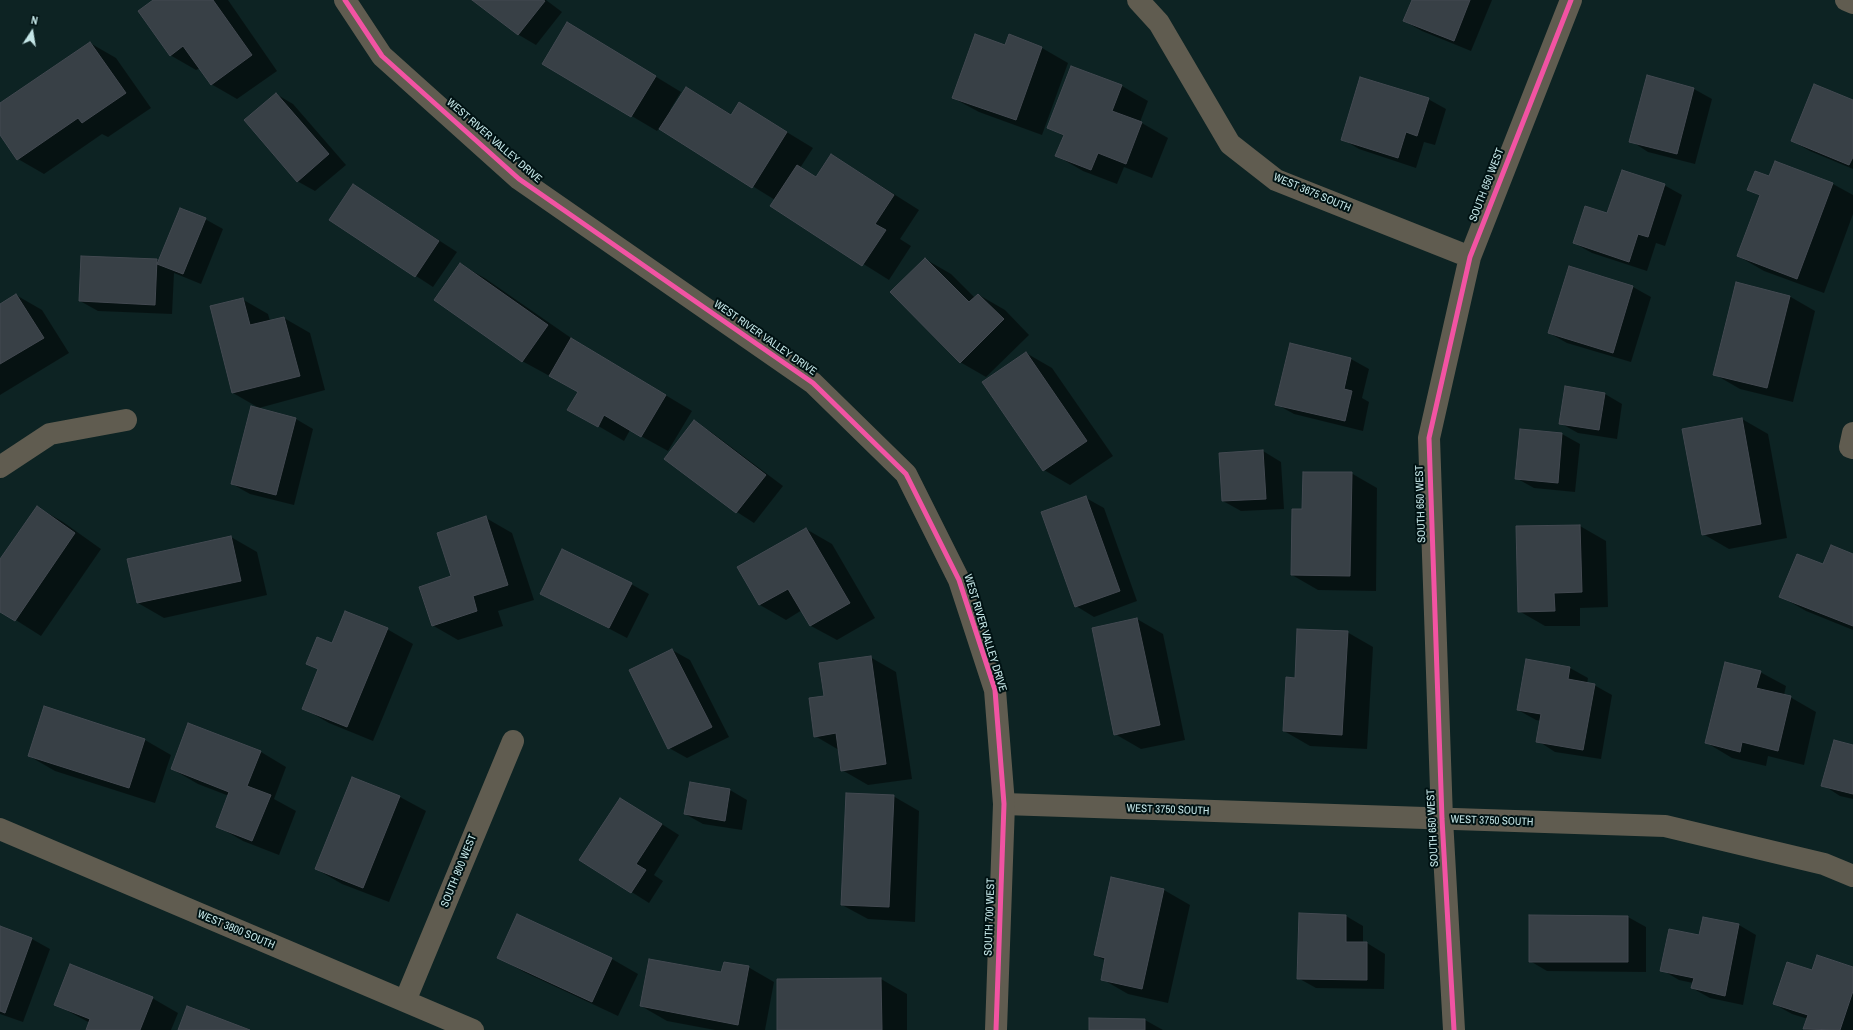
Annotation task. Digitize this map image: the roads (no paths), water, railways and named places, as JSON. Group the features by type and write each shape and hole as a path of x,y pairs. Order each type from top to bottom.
{"street":[{"name":"WEST RIVER VALLEY DRIVE","path":"344,0 382,56 519,179 813,383 906,474 960,580 995,690 1004,804"},
{"name":"WEST 3675 SOUTH","path":"1138,0 1159,23 1230,144 1276,180 1470,257"},
{"name":"SOUTH 650 WEST","path":"1454,1030 1442,819 1429,438 1470,257 1571,0"},
{"path":"1846,0 1853,3"},
{"path":"0,467 50,434 126,420"},
{"name":"SOUTH 800 WEST","path":"405,1001 513,741"},
{"name":"WEST 3750 SOUTH","path":"1004,804 1665,826 1824,864 1853,876"},
{"name":"SOUTH 700 WEST","path":"996,1030 1004,804"},
{"name":"WEST 3800 SOUTH","path":"0,829 473,1030"}]}
